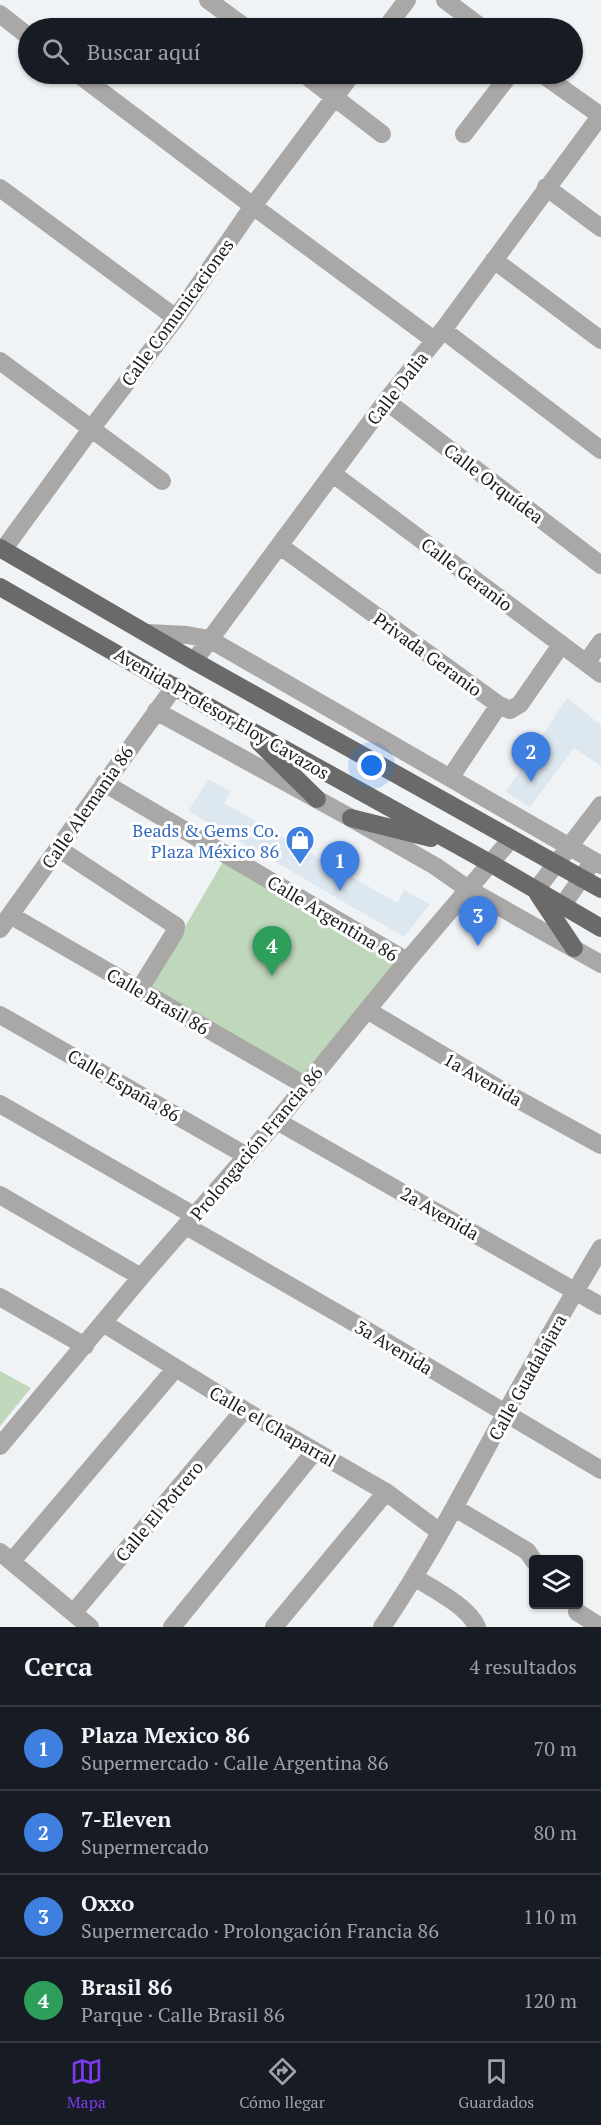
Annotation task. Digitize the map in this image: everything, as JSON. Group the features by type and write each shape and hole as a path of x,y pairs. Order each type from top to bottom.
{"main road":[{"name":"Avenida Profesor Eloy Cavazos","path":"2,549 194,661 601,889"},
{"name":"Avenida Profesor Eloy Cavazos","path":"0,587 601,928"},
{"path":"246,728 317,799"},
{"path":"351,818 451,842"},
{"path":"536,890 574,948"}],"street":[{"path":"208,0 232,18"},
{"path":"394,18 407,0"},
{"path":"445,0 469,18"},
{"path":"0,14 18,28"},
{"path":"91,84 253,206 601,450"},
{"path":"317,84 382,134"},
{"name":"Calle Comunicaciones","path":"2,549 176,318 253,206 345,84"},
{"path":"464,134 502,84"},
{"path":"556,84 601,116"},
{"name":"Calle Dalia","path":"194,661 601,116"},
{"path":"546,187 601,228"},
{"path":"0,188 176,318"},
{"path":"494,260 601,340"},
{"path":"0,361 162,481"},
{"name":"Calle Orquídea","path":"386,401 601,565"},
{"name":"Calle Geranio","path":"333,474 594,669"},
{"name":"Privada Geranio","path":"280,546 499,705 510,710 520,704 561,645"},
{"path":"148,633 187,635 209,639 568,846 599,859 580,878 563,905"},
{"path":"594,669 601,642"},
{"name":"Calle Alemania 86","path":"5,922 175,686"},
{"path":"450,778 499,705"},
{"path":"156,711 351,818 435,866 468,889 601,964"},
{"name":"Calle Argentina 86","path":"104,783 407,961"},
{"path":"536,890 601,805"},
{"name":"Prolongación Francia 86","path":"0,1446 141,1277 277,1121 407,961 511,839"},
{"path":"59,849 177,927 139,990"},
{"name":"Calle Brasil 86","path":"5,922 139,990 306,1086"},
{"name":"1a Avenida","path":"367,1010 508,1094 601,1145"},
{"name":"Calle España 86","path":"0,1015 247,1156"},
{"name":"3a Avenida","path":"0,1104 601,1470"},
{"name":"2a Avenida","path":"277,1121 601,1306"},
{"path":"0,1195 141,1277"},
{"name":"Calle Guadalajara","path":"382,1627 455,1508 506,1413 601,1248"},
{"path":"0,1296 85,1346"},
{"name":"Calle el Chaparral","path":"103,1323 175,1369 386,1492 440,1532"},
{"path":"90,1627 6,1557 175,1369"},
{"name":"Calle El Potrero","path":"74,1612 244,1410"},
{"path":"172,1627 315,1451"},
{"path":"274,1627 386,1492"},
{"path":"455,1508 527,1551 530,1555"},
{"path":"414,1577 448,1598 466,1613 477,1627"},
{"path":"577,1612 600,1627"}],"shaded area":[{"path":"567,698 601,725 601,766 574,748 530,807 506,792"},
{"path":"209,779 231,792 224,803 397,903 404,890 430,904 404,937 188,811"}],"green space":[{"path":"224,860 399,961 302,1081 148,990"},
{"path":"0,1371 31,1388 0,1426"}],"place":[{"name":"7-Eleven","path":"531,782"},
{"name":"Beads & Gems Co. Plaza México 86","path":"300,866"},
{"name":"Plaza Mexico 86","path":"340,891"},
{"name":"Oxxo","path":"478,946"},
{"name":"Brasil 86","path":"272,976"}]}
